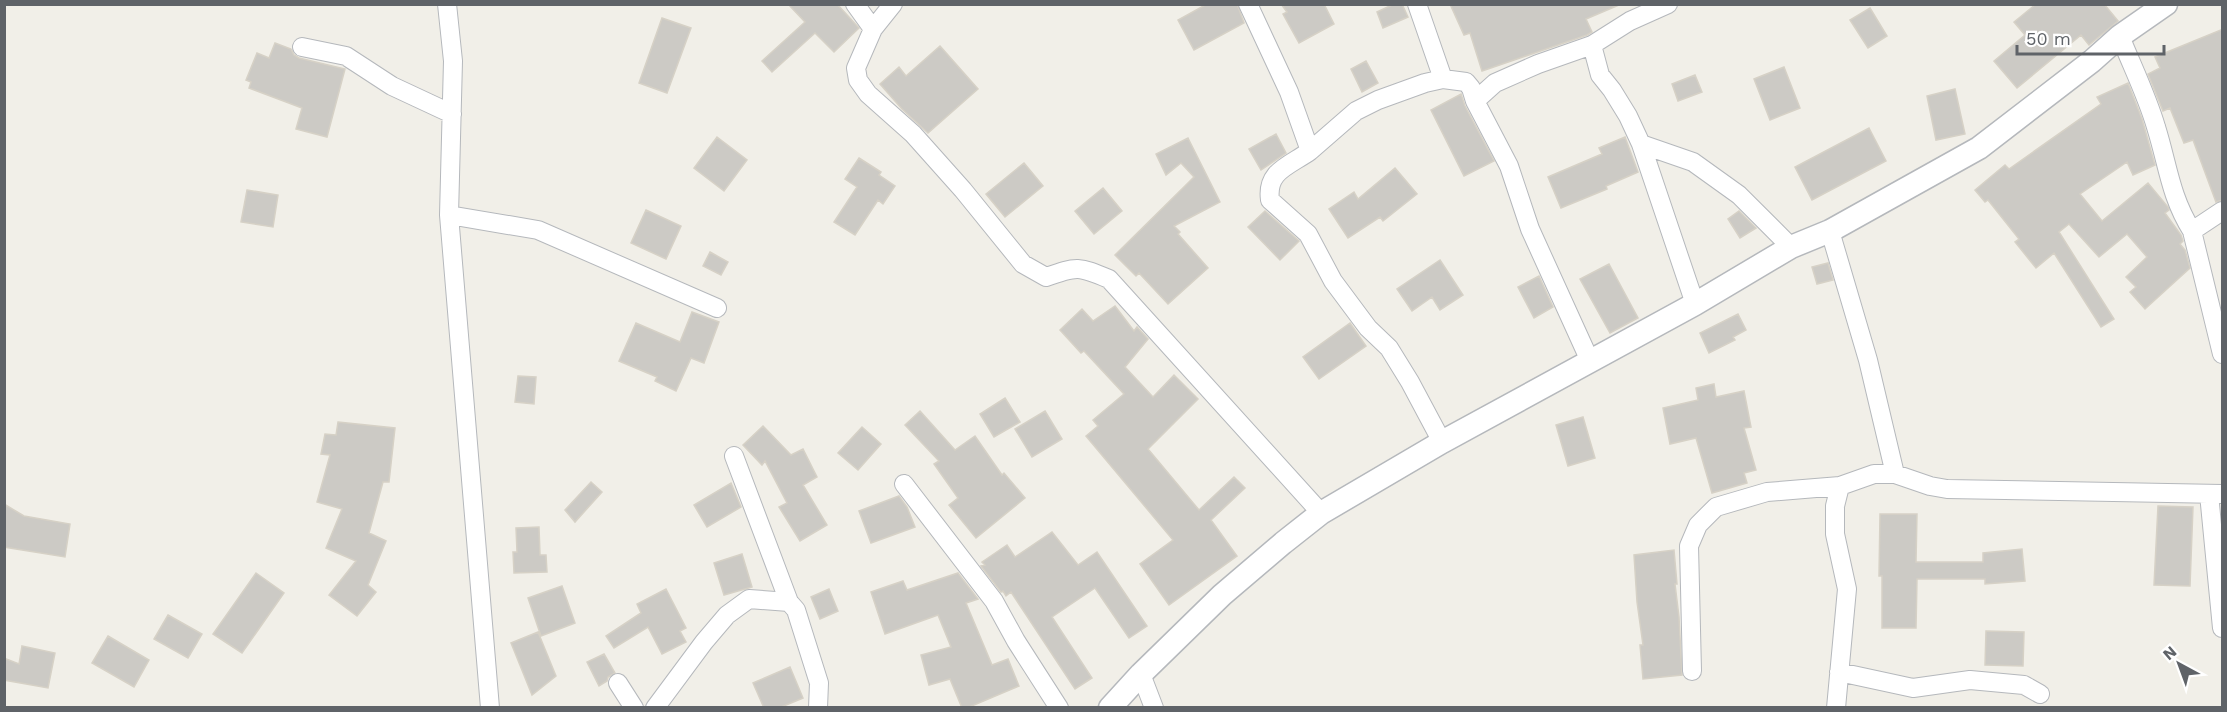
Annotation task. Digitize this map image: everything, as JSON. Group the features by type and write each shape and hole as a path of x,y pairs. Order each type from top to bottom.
{"street":[{"path":"447,4 453,61 448,215 490,708"},
{"path":"855,4 873,29"},
{"path":"894,4 873,29 856,68 858,80 868,94 920,142 963,190 1023,264 1046,277 1070,268 1084,268 1109,279 1322,513"},
{"path":"1248,4 1295,107 1310,151"},
{"path":"1417,4 1443,79"},
{"path":"1475,101 1495,83 1538,64 1592,45 1629,21 1668,4"},
{"path":"1110,708 1141,674 1222,595 1322,513 1442,442 1695,304 1791,247 1830,231 1979,148 2092,62 2155,7"},
{"path":"2120,36 2156,126 2168,176 2182,216 2192,231 2223,354"},
{"path":"1592,45 1600,75 1628,116 1641,144 1695,304"},
{"path":"302,47 346,56 392,86 452,114"},
{"path":"1442,442 1389,348 1368,328 1333,281 1308,234 1270,200 1268,187 1274,176 1310,151 1363,108 1394,94 1443,79 1466,82 1509,166 1530,229 1590,361"},
{"path":"1641,144 1693,162 1739,195 1791,247"},
{"path":"2192,231 2223,211"},
{"path":"448,215 538,230 717,308"},
{"path":"1830,231 1868,360 1895,474"},
{"path":"734,456 789,602 796,610 811,652 819,683 818,708"},
{"path":"1692,670 1689,546 1698,525 1716,507 1767,492 1840,486 1874,474 1895,474 1929,486 1947,489 2216,494 2223,628"},
{"path":"904,484 994,601 1016,641 1059,708"},
{"path":"1836,708 1846,589 1835,534 1835,506 1840,486"},
{"path":"656,708 704,642 736,607 749,598 789,602"},
{"path":"1839,672 1912,688 1970,680 2024,685 2040,694"},
{"path":"1141,674 1154,708"},
{"path":"618,683 634,708"}],"building":[{"path":"788,4 837,4 859,28 834,52 815,33 772,72 762,61 805,22"},
{"path":"1207,4 1237,4 1244,23 1194,50 1178,20"},
{"path":"1281,4 1324,4 1334,24 1299,43 1283,14 1287,12"},
{"path":"1394,4 1402,4 1408,17 1383,28 1377,12"},
{"path":"1450,4 1619,5 1586,19 1592,32 1587,35 1482,71 1470,33 1464,35"},
{"path":"2036,4 2104,4 2118,21 2089,45 2081,35 2017,88 1994,61 2025,35 2014,22"},
{"path":"1870,8 1887,36 1868,48 1850,20"},
{"path":"662,18 691,28 667,93 639,83"},
{"path":"2223,29 2223,200 2216,202 2193,140 2184,143 2170,108 2163,111 2148,74 2160,68 2155,57"},
{"path":"275,43 291,49 299,58 345,69 327,137 296,129 302,108 249,88 251,82 246,80 257,53 269,58"},
{"path":"940,46 978,89 928,133 880,84 899,67 906,76"},
{"path":"1366,61 1378,83 1362,92 1351,69"},
{"path":"1784,67 1800,108 1770,120 1754,79"},
{"path":"1695,75 1702,92 1678,101 1672,84"},
{"path":"2128,83 2142,119 2155,165 2133,175 2127,162 2080,194 2102,221 2148,183 2168,207 2169,210 2165,213 2181,235 2183,241 2180,244 2185,250 2190,268 2145,309 2130,292 2136,287 2126,277 2147,257 2127,234 2099,257 2069,224 2059,232 2114,319 2101,327 2054,253 2036,268 2015,242 2019,239 1988,200 1985,202 1975,190 2005,165 2009,169 2101,104 2097,97"},
{"path":"1955,89 1965,134 1936,140 1927,96"},
{"path":"1461,94 1494,161 1464,176 1431,110"},
{"path":"1869,128 1886,161 1812,200 1795,167"},
{"path":"1276,134 1286,153 1261,170 1249,149"},
{"path":"717,137 747,160 724,191 694,168"},
{"path":"1625,137 1638,172 1606,186 1607,189 1561,208 1548,177 1602,154 1599,148"},
{"path":"1188,138 1220,202 1174,226 1180,232 1178,234 1208,268 1168,304 1139,273 1136,276 1115,255 1194,177 1181,163 1166,175 1156,154"},
{"path":"859,158 881,172 879,175 895,186 883,204 878,200 855,235 834,222 857,187 845,179"},
{"path":"1024,163 1043,186 1005,217 986,194"},
{"path":"1395,168 1417,194 1383,221 1380,217 1348,238 1329,209 1354,192 1358,199"},
{"path":"1103,188 1122,211 1094,234 1075,211"},
{"path":"247,190 278,195 273,227 241,222"},
{"path":"646,210 681,226 666,259 631,243"},
{"path":"1265,211 1299,241 1280,260 1248,227"},
{"path":"1739,211 1756,228 1740,238 1728,219"},
{"path":"710,252 728,262 721,275 703,266"},
{"path":"1440,260 1463,295 1440,310 1432,297 1412,311 1397,289"},
{"path":"1828,263 1833,280 1817,284 1812,267"},
{"path":"1609,264 1638,318 1610,333 1580,279"},
{"path":"1539,276 1553,307 1534,318 1518,287"},
{"path":"1115,306 1134,331 1137,327 1148,339 1125,367 1153,397 1174,375 1198,399 1148,449 1199,510 1234,477 1245,488 1211,520 1237,556 1169,605 1140,564 1173,540 1086,436 1098,426 1093,420 1124,394 1084,351 1081,353 1060,330 1082,309 1093,321"},
{"path":"692,312 719,322 704,363 691,358 676,391 655,381 657,377 619,361 636,323 680,342"},
{"path":"1738,314 1746,330 1733,337 1735,340 1709,353 1700,333"},
{"path":"1350,323 1366,346 1319,379 1303,357"},
{"path":"518,376 536,377 534,404 515,402"},
{"path":"1714,384 1716,397 1744,391 1751,427 1744,428 1756,470 1744,473 1747,483 1712,493 1696,438 1670,444 1663,408 1698,400 1696,388"},
{"path":"1005,398 1020,422 994,437 980,414"},
{"path":"920,411 955,450 975,436 1002,475 1004,473 1025,498 976,538 949,505 958,498 934,464 939,461 905,425"},
{"path":"1045,411 1062,439 1032,457 1015,429"},
{"path":"1583,417 1595,458 1568,466 1556,425"},
{"path":"338,422 395,428 389,482 383,482 369,533 386,541 368,585 376,592 357,616 329,595 356,561 326,548 342,509 317,502 330,455 321,454 325,434 336,435"},
{"path":"763,426 791,455 803,449 817,477 803,485 827,525 800,541 779,507 787,503 765,461 762,465 743,445"},
{"path":"862,427 881,444 858,470 838,453"},
{"path":"591,482 602,492 575,522 565,510"},
{"path":"731,483 741,507 707,527 694,505"},
{"path":"899,496 907,507 915,527 871,543 859,511"},
{"path":"4,504 24,516 70,524 65,557 4,547"},
{"path":"2158,506 2193,507 2190,586 2154,585"},
{"path":"1880,514 1917,514 1916,562 1983,562 1983,553 2022,549 2025,581 1985,584 1985,579 1917,579 1916,628 1882,628 1882,576 1879,576"},
{"path":"539,527 540,555 546,555 547,572 514,573 513,552 517,552 516,528"},
{"path":"1052,532 1078,565 1097,552 1147,626 1129,638 1095,588 1052,617 1092,678 1075,689 1011,592 1006,596 1003,591 1001,592 981,566 985,565 982,562 1007,545 1015,557"},
{"path":"1674,550 1682,675 1643,679 1640,645 1643,645 1634,555"},
{"path":"742,554 752,587 724,595 714,563"},
{"path":"256,573 284,593 242,653 213,634"},
{"path":"958,573 978,599 966,603 992,665 1008,659 1019,686 967,708 962,708 950,679 929,685 921,655 951,647 938,615 885,634 871,592 903,581 907,590"},
{"path":"562,586 575,623 541,636 528,598"},
{"path":"666,589 686,628 680,631 686,642 662,654 648,627 614,648 606,636 641,613 637,604"},
{"path":"829,589 838,611 820,619 811,597"},
{"path":"168,615 202,634 188,658 154,639"},
{"path":"1986,631 2024,632 2023,666 1985,665"},
{"path":"538,632 556,676 532,695 511,643"},
{"path":"108,636 149,660 134,687 92,663"},
{"path":"22,646 55,653 48,688 4,680 4,658 19,664"},
{"path":"604,654 615,673 599,686 587,662"},
{"path":"790,667 803,698 779,708 764,708 753,683"}]}
